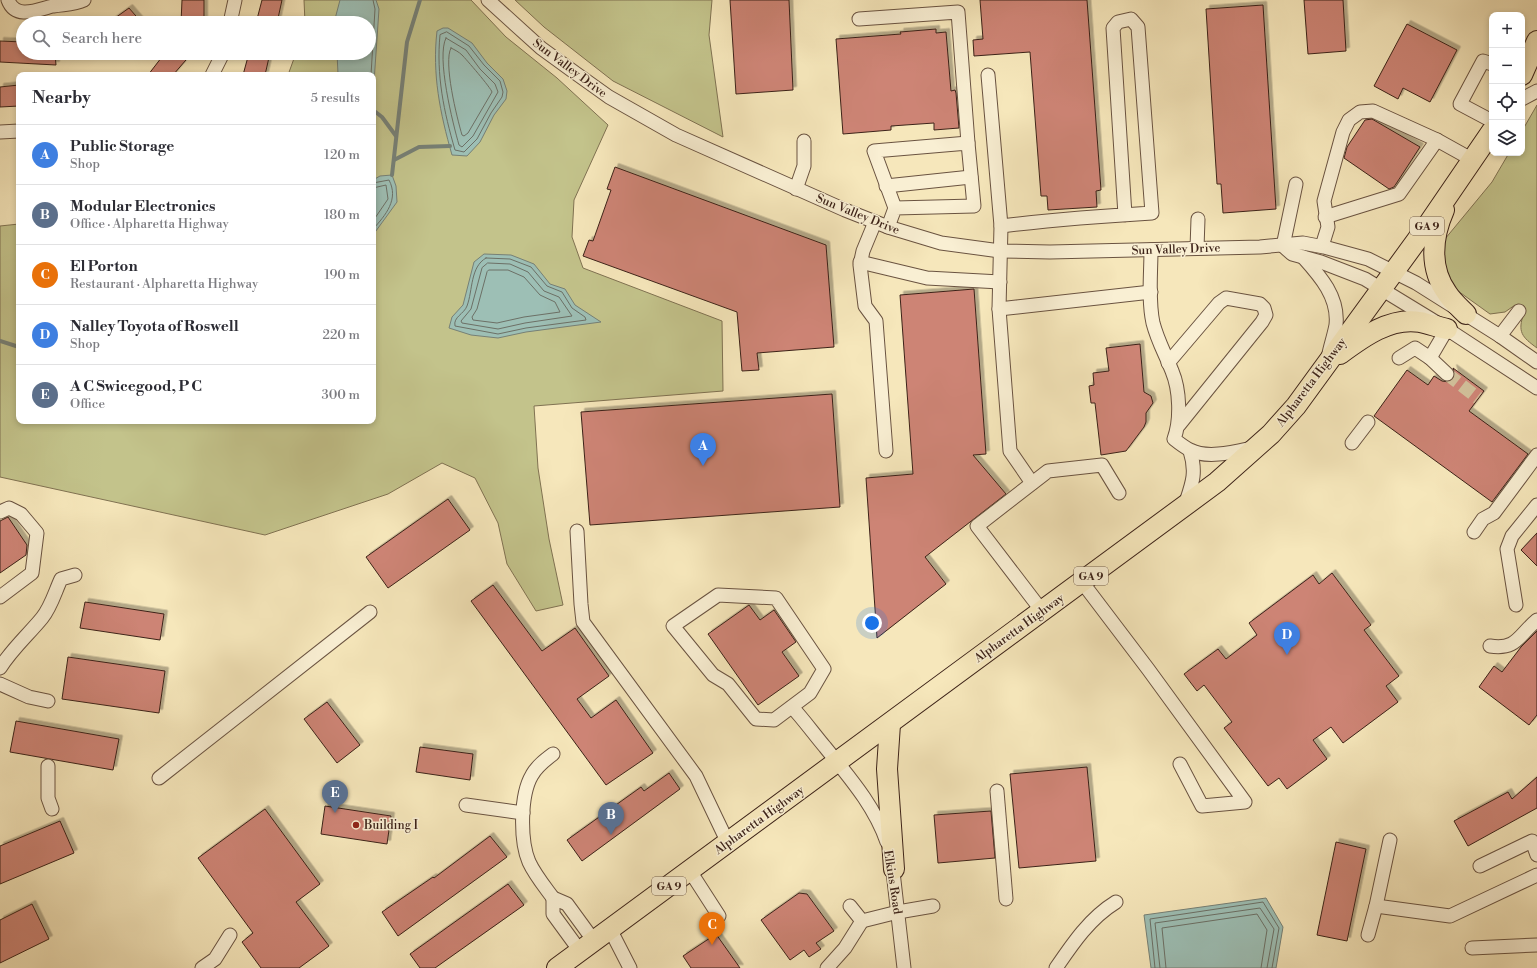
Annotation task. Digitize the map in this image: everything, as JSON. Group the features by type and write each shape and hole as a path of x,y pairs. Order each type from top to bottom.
{"highway":[{"path":"1529,68 1537,41"},
{"name":"Alpharetta Highway","path":"557,968 838,763 1184,507 1217,482 1256,448 1291,412 1327,364 1380,288 1459,180 1489,135"},
{"path":"1459,180 1443,213 1438,229 1434,260 1437,274 1447,294 1466,314"},
{"path":"1327,364 1365,337 1387,325 1420,322 1447,330"},
{"path":"890,724 887,769 894,869"}],"street":[{"path":"8,0 10,5 19,11 29,13 54,3 74,4 84,0"},
{"path":"232,16 235,0"},
{"name":"Sun Valley Drive","path":"488,0 541,48 609,97 676,135 796,189 888,227 941,243 1000,251 1151,250 1283,246 1303,243 1322,246 1368,259 1422,286 1500,336 1537,362"},
{"path":"859,19 958,12 974,206 895,208"},
{"path":"1001,226 1152,213 1138,27 1131,19 1118,22 1113,28 1126,215"},
{"path":"214,72 220,60"},
{"path":"1489,63 1483,61 1460,104 1490,120"},
{"path":"988,75 1001,226 999,309 1010,451 1032,483"},
{"path":"1525,98 1537,92"},
{"path":"1322,246 1328,227 1325,217 1324,201 1343,132 1349,120 1360,112 1373,111 1437,140 1473,160"},
{"path":"0,132 16,131"},
{"path":"1325,217 1399,194 1437,140"},
{"path":"796,189 804,166 804,141"},
{"path":"888,227 895,208 874,151 968,143"},
{"path":"886,186 971,177"},
{"path":"1296,184 1283,246 1292,254 1353,274 1380,288 1537,388"},
{"path":"1197,248 1198,219"},
{"path":"875,222 860,262 865,306 876,320 886,451"},
{"path":"1151,250 1153,321 1160,346 1172,372 1177,393 1179,425"},
{"path":"1303,257 1328,288 1334,302 1336,326 1330,341 1327,364"},
{"path":"860,262 928,278 1000,282"},
{"path":"999,309 1151,292"},
{"path":"1168,363 1219,303 1226,298 1260,304 1264,308 1266,314 1262,322 1179,425 1174,439 1190,451 1201,453 1217,454 1256,448"},
{"path":"1500,336 1519,310"},
{"path":"1430,358 1447,330"},
{"path":"1399,358 1415,348 1430,358 1447,374"},
{"path":"1352,443 1368,422"},
{"path":"1184,507 1193,482 1195,470 1190,451"},
{"path":"1474,532 1483,519 1494,513 1537,455"},
{"path":"1042,611 977,526 1048,471 1102,465 1120,493"},
{"path":"1516,605 1507,549 1512,536 1537,506"},
{"path":"0,512 9,508 21,514 37,533 32,572 0,597"},
{"path":"577,531 581,604 584,622 696,776 728,843"},
{"path":"0,668 8,655 42,618 50,606 61,579 75,575"},
{"path":"1082,582 1148,669 1245,802 1202,806 1180,764"},
{"path":"718,595 776,598 824,669 810,693 792,707 774,720 756,719 728,684 713,675 673,626 718,595"},
{"path":"159,778 370,612"},
{"path":"1490,646 1503,648 1510,646 1537,620"},
{"path":"0,684 29,697 48,701"},
{"name":"Elkins Road","path":"792,707 868,802 880,822 894,869 904,968"},
{"path":"553,754 543,761 531,776 525,794 523,825 529,862 553,898 553,914 587,946"},
{"path":"48,766 48,798 52,809"},
{"path":"997,791 1006,899"},
{"path":"466,805 523,813"},
{"path":"1368,935 1376,906 1390,840"},
{"path":"1480,866 1532,841 1537,855"},
{"path":"690,871 720,916"},
{"path":"1376,906 1450,916 1537,875"},
{"path":"1056,968 1075,939 1105,909 1116,902"},
{"path":"850,906 862,921"},
{"path":"827,968 845,948 862,921 898,912 933,906"},
{"path":"610,929 630,968"},
{"path":"202,968 215,960 230,935"},
{"path":"1472,948 1537,945"}],"green space":[{"path":"304,0 471,0 506,37 557,78 608,125 574,200 572,237 583,268 722,321 723,391 534,406 538,468 549,539 563,605 536,611 507,564 498,523 475,478 442,463 388,494 265,535 0,477 0,226 16,224 16,424 376,424 376,72 289,72 293,60 376,60 376,16 305,16"},
{"path":"515,0 712,0 709,35 723,137 613,81 544,27"},
{"path":"1537,105 1537,348 1522,334 1521,325 1524,313 1515,305 1505,312 1490,314 1451,286 1440,245 1492,182 1507,156 1525,156 1525,126"}],"water":[{"path":"340,0 376,0 379,9 376,53 376,16 336,16"},
{"path":"443,28 448,28 472,43 487,63 503,79 507,91 506,99 494,115 480,142 467,156 452,155 438,93 436,78 437,31"},
{"path":"337,60 376,60 375,72 338,72"},
{"path":"392,175 396,186 397,202 376,231 376,178 380,176"},
{"path":"484,254 511,255 534,264 550,284 565,289 575,305 601,322 526,332 498,338 471,335 449,328 452,317 463,305 474,262"},
{"path":"1266,898 1283,927 1276,968 1151,968 1144,915"}],"building":[{"path":"182,0 204,0 204,16 181,16"},
{"path":"262,0 282,0 279,16 258,16"},
{"path":"730,0 789,0 793,90 736,94"},
{"path":"980,0 1087,0 1101,190 1096,191 1097,207 1048,210 1047,196 1041,196 1030,52 974,56 973,40 983,39"},
{"path":"1304,0 1343,0 1346,51 1308,54"},
{"path":"1263,5 1276,209 1223,213 1221,184 1217,184 1206,9"},
{"path":"129,8 136,16 118,16"},
{"path":"1407,24 1457,50 1430,102 1403,88 1398,99 1374,86"},
{"path":"936,29 936,33 946,32 951,91 955,90 956,93 959,128 934,130 934,123 891,126 891,130 843,134 836,39 901,34 900,32"},
{"path":"0,41 16,42 16,60 56,60 56,65 0,62"},
{"path":"160,60 186,60 176,72 150,72"},
{"path":"247,60 268,60 266,72 244,72"},
{"path":"16,85 16,106 0,107 0,87"},
{"path":"1372,119 1420,147 1394,187 1389,189 1344,158 1347,147 1365,120"},
{"path":"615,167 826,245 834,347 757,353 759,370 742,371 737,312 583,256 589,240 593,241 611,190 607,189"},
{"path":"974,289 986,454 973,455 1006,494 925,557 946,584 877,638 866,478 913,474 900,295"},
{"path":"1140,344 1144,392 1151,396 1153,403 1146,413 1146,422 1144,427 1126,451 1101,455 1095,403 1091,403 1089,386 1094,385 1093,373 1109,371 1106,348"},
{"path":"1453,368 1484,391 1469,411 1528,454 1492,502 1374,416 1407,370 1428,385 1434,376 1442,381 1449,382 1453,380 1455,375"},
{"path":"832,394 840,507 590,525 581,412"},
{"path":"448,499 470,530 388,588 366,557"},
{"path":"8,517 27,545 26,555 0,573 0,521"},
{"path":"1537,533 1537,566 1521,550"},
{"path":"1332,573 1371,625 1364,630 1399,676 1386,686 1398,702 1343,743 1331,727 1313,740 1327,759 1287,789 1279,778 1268,786 1224,728 1232,722 1204,685 1197,691 1184,674 1218,649 1226,659 1257,635 1249,623 1313,575 1319,584"},
{"path":"493,585 542,651 575,628 609,676 577,699 591,718 616,700 653,753 606,785 471,601"},
{"path":"85,602 164,614 160,640 80,628"},
{"path":"749,605 760,620 774,610 796,642 782,652 799,676 758,705 708,634"},
{"path":"1537,631 1537,715 1529,725 1479,687 1494,666 1502,672 1521,647"},
{"path":"68,657 165,671 159,713 62,699"},
{"path":"327,702 360,745 337,763 304,719"},
{"path":"16,721 119,739 113,770 10,752"},
{"path":"420,747 473,754 470,780 416,772"},
{"path":"1087,767 1096,861 1019,868 1010,774"},
{"path":"669,773 680,789 582,861 567,840 641,787 644,791"},
{"path":"1537,777 1537,808 1468,846 1454,821 1508,792 1512,799"},
{"name":"Building I","path":"325,806 391,816 387,844 321,834"},
{"path":"265,809 320,884 296,902 329,946 299,968 261,968 242,942 253,933 198,858"},
{"path":"991,811 995,858 938,863 934,815"},
{"path":"60,821 74,853 0,884 0,846"},
{"path":"490,836 507,857 398,936 382,912 433,877 434,878"},
{"path":"1336,842 1366,849 1347,941 1317,935"},
{"path":"508,884 524,905 435,968 420,968 410,954"},
{"path":"799,893 807,894 834,931 816,943 821,949 809,957 804,950 790,960 761,920"},
{"path":"32,904 49,939 0,963 0,920"},
{"path":"716,934 740,968 691,968 683,956"}],"waterway":[{"path":"392,175 407,42 420,0"},
{"path":"376,112 382,117 396,136"},
{"path":"394,160 419,147 450,146"},
{"path":"0,341 16,346"}],"tunnel":[{"path":"1447,374 1478,398"}],"place":[{"name":"Public Storage","path":"703,466"},
{"name":"Nalley Toyota of Roswell","path":"1287,655"},
{"name":"A C Swicegood, P C","path":"335,813"},
{"name":"Building I","path":"356,825"},
{"name":"Modular Electronics","path":"611,835"},
{"name":"El Porton","path":"712,945"}]}
